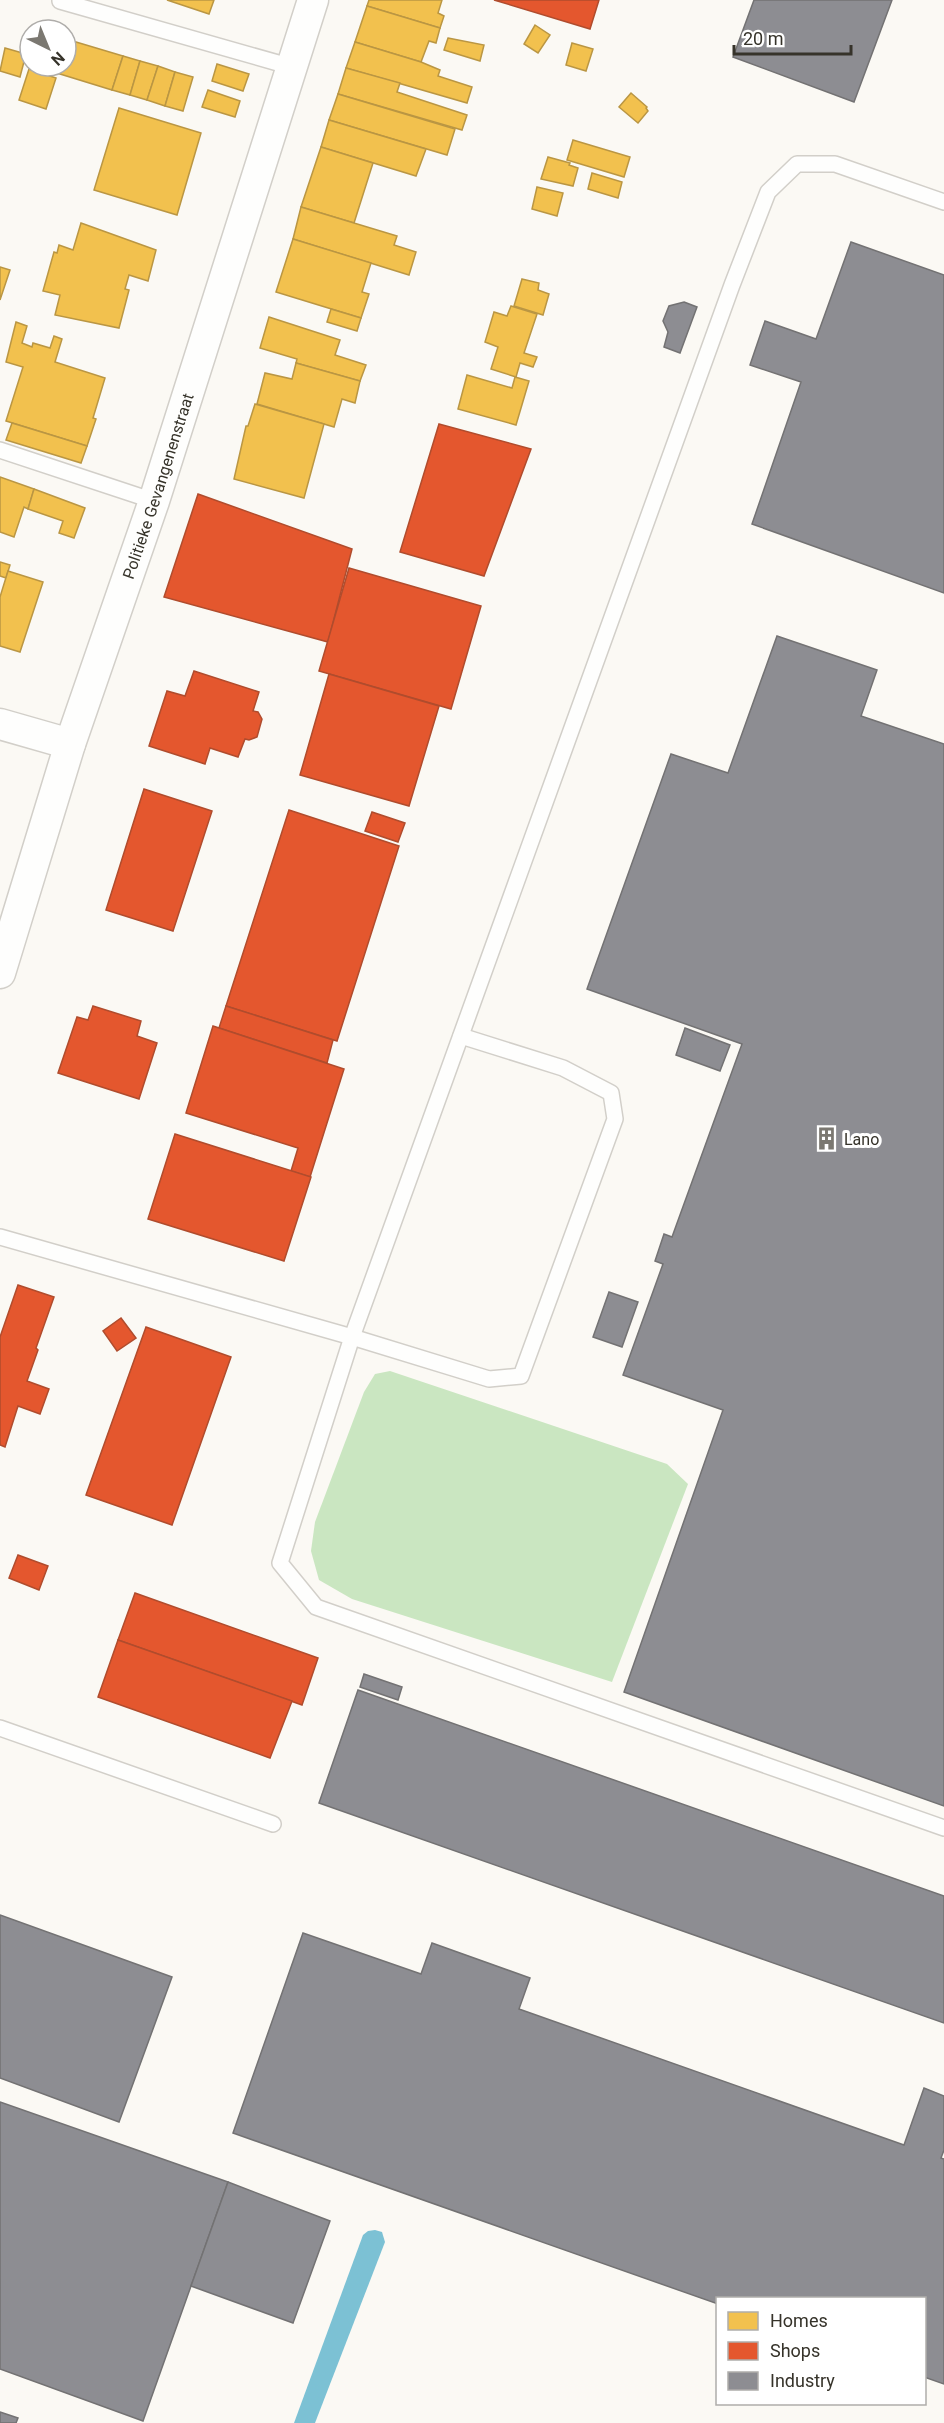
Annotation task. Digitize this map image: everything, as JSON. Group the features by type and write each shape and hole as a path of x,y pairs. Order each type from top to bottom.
{"street":[{"name":"Politieke Gevangenenstraat","path":"0,973 70,744 154,501 313,0"},
{"path":"0,724 70,744"}],"lane":[{"path":"60,1 292,67"},
{"path":"944,202 835,164 797,164 768,192 728,296 352,1337 280,1563 316,1606 944,1828"},
{"path":"0,450 154,501"},
{"path":"0,1238 352,1337 489,1379 520,1376 615,1119 611,1093 563,1068 461,1036"},
{"path":"0,1728 273,1824"}],"green space":[{"path":"390,1371 667,1464 688,1484 612,1682 352,1599 319,1580 311,1551 315,1522 364,1392 375,1374"}],"water":[{"path":"375,2230 382,2232 385,2242 315,2423 294,2423 363,2235"}],"building: Homes":[{"path":"167,0 214,0 209,14"},
{"path":"369,0 442,0 438,13 444,16 440,28 367,6"},
{"path":"367,6 440,28 436,43 429,41 421,62 355,42"},
{"path":"535,25 550,35 538,53 524,44"},
{"path":"448,38 484,45 480,61 444,50"},
{"path":"355,42 421,62 440,70 438,76 472,87 467,103 346,68"},
{"path":"78,43 123,56 112,90 73,78 78,78"},
{"path":"572,43 593,49 586,71 566,65"},
{"path":"5,48 18,52 18,76 0,71"},
{"path":"123,56 140,61 130,95 112,90"},
{"path":"140,61 158,66 147,100 130,95"},
{"path":"217,64 249,74 243,91 212,81"},
{"path":"158,66 175,72 165,106 147,100"},
{"path":"346,68 400,83 397,92 467,115 462,130 338,94"},
{"path":"175,72 193,77 183,111 165,106"},
{"path":"26,78 56,78 46,109 19,100"},
{"path":"208,90 240,101 235,117 202,107"},
{"path":"631,93 647,107 648,111 638,123 619,107"},
{"path":"338,94 455,129 447,155 329,120"},
{"path":"119,108 201,133 177,215 94,190"},
{"path":"329,120 426,149 416,176 321,147"},
{"path":"573,140 630,157 624,177 567,160"},
{"path":"321,147 373,163 354,223 301,207"},
{"path":"548,157 570,163 569,165 578,168 573,186 541,179"},
{"path":"592,173 622,182 618,198 588,189"},
{"path":"537,187 563,193 557,216 532,209"},
{"path":"301,207 397,236 394,245 416,252 409,275 293,239"},
{"path":"81,223 156,250 148,281 129,275 125,289 129,290 119,328 55,315 60,295 43,291 54,252 57,253 59,245 73,250"},
{"path":"293,239 371,263 362,292 369,294 361,318 276,292"},
{"path":"0,267 10,270 0,300"},
{"path":"522,279 539,283 538,290 549,294 543,315 514,306"},
{"path":"511,306 537,314 524,353 537,357 533,367 520,363 516,377 491,369 498,347 485,342 494,312 507,316"},
{"path":"331,309 361,318 357,331 327,322"},
{"path":"269,317 340,340 335,355 366,365 360,381 296,363 297,359 260,348"},
{"path":"16,322 27,326 22,343 32,347 33,343 50,348 54,336 62,339 55,362 105,378 87,446 6,421 23,367 6,362"},
{"path":"296,363 360,381 355,403 342,399 334,427 257,404 265,373 292,379"},
{"path":"467,375 512,388 515,377 529,381 516,425 458,409"},
{"path":"255,404 324,424 304,498 234,479 246,426 248,426"},
{"path":"12,423 87,446 81,463 6,440"},
{"path":"0,477 34,489 28,509 24,507 14,537 0,532"},
{"path":"34,489 85,508 74,538 59,533 63,521 28,509"},
{"path":"0,562 10,565 6,578 0,576"},
{"path":"8,571 43,582 20,652 0,646 0,597"}],"building: Shops":[{"path":"494,0 599,0 590,29"},
{"path":"439,424 531,449 484,576 400,552"},
{"path":"198,494 352,549 328,642 164,597"},
{"path":"349,568 481,606 451,709 319,671"},
{"path":"194,671 259,692 253,711 258,712 262,719 257,737 245,739 238,757 210,748 205,764 149,746 167,691 185,696"},
{"path":"329,674 439,706 409,806 300,775"},
{"path":"144,789 212,811 173,931 106,910"},
{"path":"289,810 399,846 337,1041 226,1006"},
{"path":"372,812 405,823 398,842 365,831"},
{"path":"93,1006 141,1021 137,1036 157,1043 139,1099 58,1073 77,1017 88,1020"},
{"path":"226,1006 333,1040 327,1063 219,1028"},
{"path":"213,1026 344,1069 310,1177 291,1171 298,1148 186,1113"},
{"path":"175,1134 311,1177 284,1261 148,1219"},
{"path":"18,1285 54,1297 27,1381 49,1389 40,1414 18,1406 5,1447 0,1445 0,1337"},
{"path":"121,1318 136,1338 117,1351 103,1331"},
{"path":"146,1327 231,1357 172,1525 86,1495"},
{"path":"18,1555 48,1566 39,1590 9,1578"},
{"path":"135,1593 318,1658 302,1705 118,1640"},
{"path":"118,1640 292,1701 270,1758 98,1697"}],"building: Industry":[{"path":"754,0 892,0 854,102 733,57"},
{"path":"851,242 944,275 944,593 752,524 801,382 750,365 765,321 816,339"},
{"path":"684,302 697,307 680,353 664,347 668,332 663,321 669,306"},
{"name":"Lano","path":"777,636 877,670 861,716 944,744 944,1806 624,1692 723,1410 623,1375 663,1264 655,1261 664,1234 672,1237 742,1044 587,989 671,754 728,773"},
{"path":"685,1028 730,1045 720,1071 676,1055"},
{"path":"609,1292 638,1302 622,1347 593,1337"},
{"path":"364,1674 402,1687 398,1700 360,1687"},
{"path":"358,1690 944,1896 944,2023 319,1803"},
{"path":"0,1915 172,1977 119,2122 0,2078"},
{"path":"303,1933 421,1974 432,1943 530,1978 519,2009 904,2145 924,2088 944,2096 944,2150 941,2158 944,2159 944,2384 926,2378 926,2297 716,2297 716,2303 233,2133"},
{"path":"0,2102 228,2182 143,2421 0,2369"},
{"path":"228,2182 330,2221 293,2323 191,2286"},
{"path":"0,2412 18,2418 16,2423 0,2423"}],"place":[{"name":"Lano","path":"826,1139"}]}
